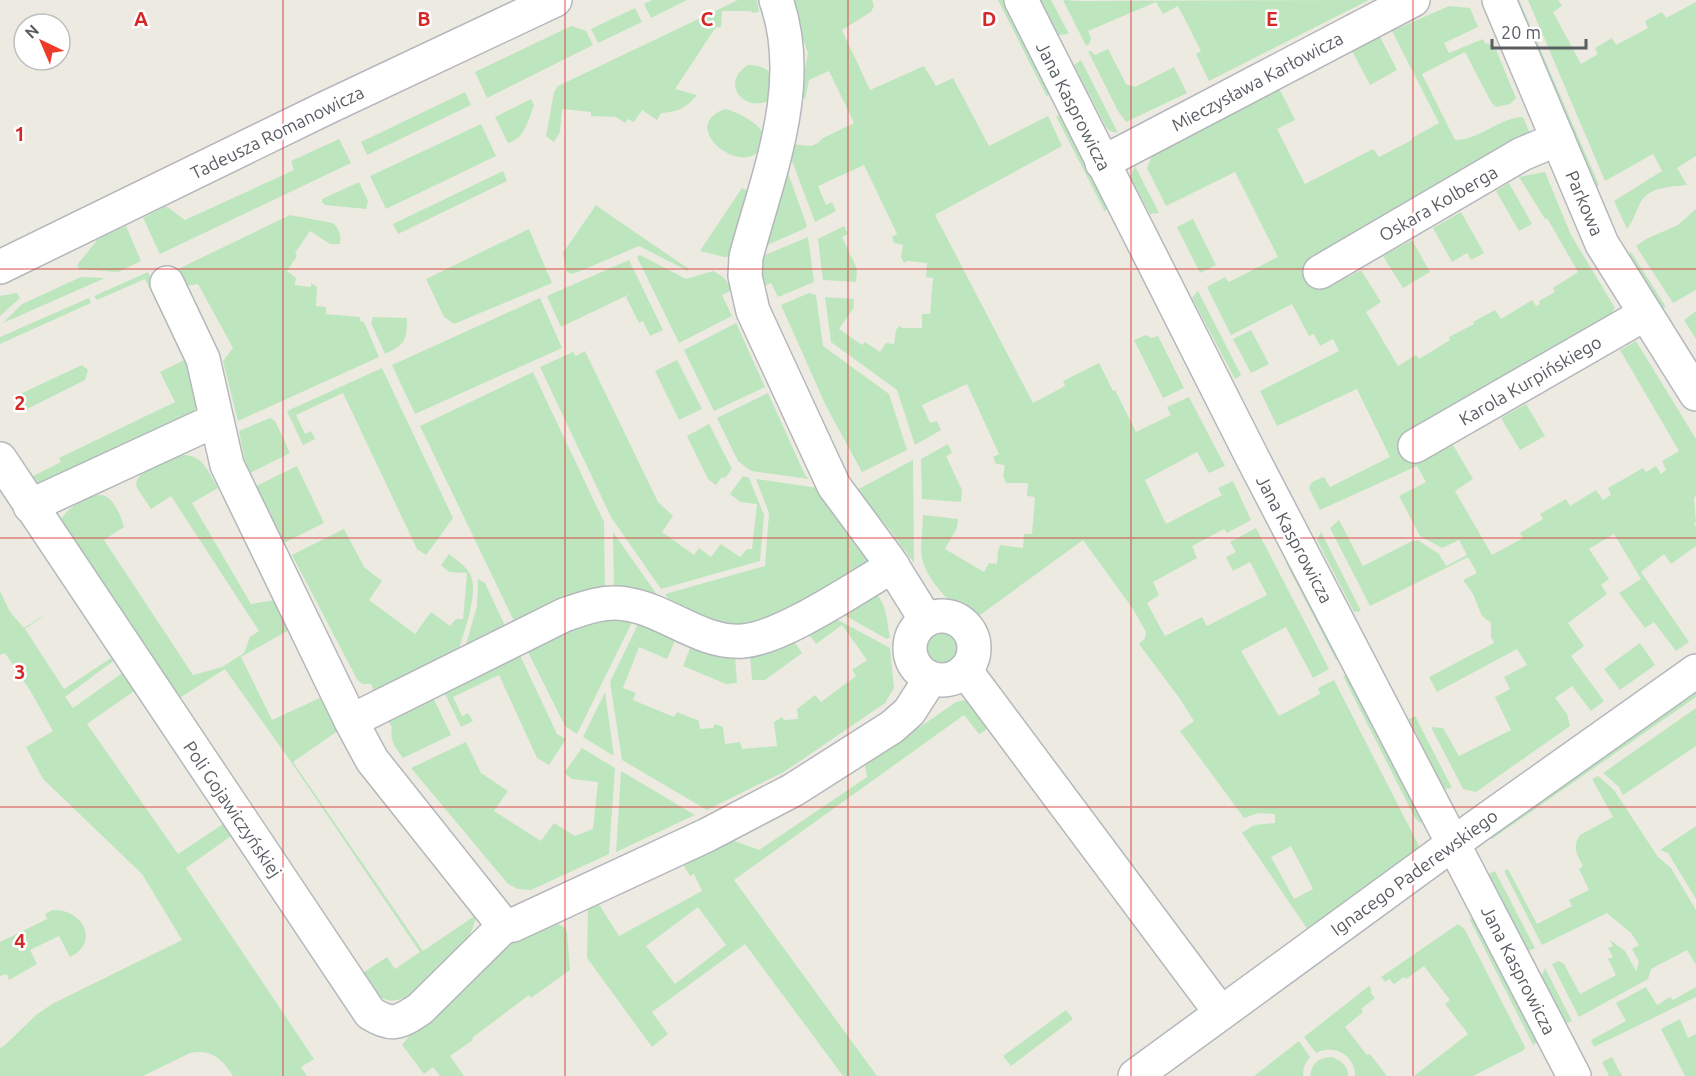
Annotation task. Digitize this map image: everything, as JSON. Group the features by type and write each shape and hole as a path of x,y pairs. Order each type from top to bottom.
{"street":[{"name":"Tadeusza Romanowicza","path":"0,267 328,107 555,0"},
{"path":"776,0 786,37 788,75 779,137 746,257 745,276 749,297 784,381 834,486 893,566 926,620"},
{"name":"Jana Kasprowicza","path":"1021,0 1253,459 1574,1076"},
{"name":"Mieczysława Karłowicza","path":"1102,163 1413,0"},
{"name":"Parkowa","path":"1499,0 1602,244 1696,394"},
{"name":"Oskara Kolberga","path":"1320,272 1514,159 1558,139"},
{"path":"167,284 203,359 226,465 351,721 372,760 504,926 513,925 707,835 793,790 892,727 909,712 931,678"},
{"name":"Karola Kurpińskiego","path":"1415,446 1645,314"},
{"path":"30,506 216,420"},
{"name":"Poli Gojawiczyńskiej","path":"0,459 370,1013 391,1023 420,1009 504,926"},
{"path":"351,721 564,615 591,606 610,603 627,604 642,608 702,634 725,640 744,641 791,624 893,566"},
{"path":"936,616 956,618 971,632 974,652 965,670 949,679 931,678 916,665 911,655 913,635 926,620 936,616"},
{"path":"965,670 1221,1013"},
{"name":"Ignacego Paderewskiego","path":"1135,1076 1454,843 1696,671"}],"green space":[{"path":"652,0 687,0 651,18 644,4"},
{"path":"738,0 757,0 759,12 722,11 721,27 716,27 675,89 697,95 685,106 672,112 661,113 657,120 642,110 634,122 628,119 625,123 616,117 591,116 591,112 562,109 560,132 554,142 546,136 554,92 558,86"},
{"path":"789,0 872,0 874,6 871,12 842,30 870,90 924,66 936,86 953,78 989,146 1048,116 1062,146 935,215 1033,403 1065,386 1063,381 1099,363 1136,432 1171,415 1167,407 1189,397 1225,466 1209,473 1197,452 1145,480 1166,524 1222,495 1218,488 1233,481 1251,520 1227,533 1224,529 1192,546 1197,558 1153,582 1159,595 1147,603 1165,636 1202,617 1207,626 1267,595 1250,562 1233,571 1226,557 1236,552 1230,542 1256,528 1329,669 1313,678 1286,627 1241,651 1279,716 1320,694 1318,688 1334,680 1419,846 1413,853 1308,930 1242,833 1254,825 1275,823 1275,814 1258,813 1244,818 1180,731 1194,721 1139,644 1145,638 1146,632 1133,609 1083,540 976,618 952,603 937,587 926,570 921,545 923,515 958,519 957,528 945,549 984,572 989,563 997,564 1000,545 1023,548 1024,534 1032,534 1035,497 1027,496 1028,483 1006,483 1003,476 1005,465 996,464 993,457 999,454 967,384 922,405 930,423 937,421 941,430 915,445 897,390 831,342 825,297 854,299 853,309 839,329 862,345 865,342 880,352 886,343 894,344 896,330 899,326 922,328 922,314 930,314 933,278 926,277 927,263 907,261 904,263 901,257 903,245 894,243 892,237 897,234 864,165 818,186 826,205 832,202 836,211 815,222 788,150 791,144 811,146 854,123 829,71 809,80 805,100 801,89 808,53","holes":["1291,846 1313,889 1294,899 1271,857"]},
{"path":"998,0 1008,0 1052,88 1047,97"},
{"path":"1040,0 1051,0 1069,34 1059,35"},
{"path":"1063,0 1369,0 1209,81 1196,54 1201,51 1178,6 1163,14 1156,2 1088,31 1091,38 1090,43 1086,46"},
{"path":"1515,0 1519,0 1599,185 1591,190"},
{"path":"1528,0 1558,0 1562,6 1553,12 1581,64 1598,54 1595,48 1612,38 1616,45 1648,28 1645,21 1662,12 1666,18 1696,2 1696,156 1677,168 1687,185 1661,188 1649,193 1640,203 1627,229 1614,201 1662,171 1653,154 1605,181"},
{"path":"1449,6 1470,8 1478,27 1444,43 1449,53 1483,39 1485,43 1494,45 1516,98 1510,104 1496,107 1491,102 1465,52 1422,74 1455,140 1473,137 1505,121 1523,117 1532,138 1346,274 1348,277 1361,270 1381,302 1366,312 1398,366 1416,355 1419,359 1450,340 1449,337 1495,310 1501,319 1532,300 1536,306 1540,304 1539,301 1555,292 1553,288 1578,272 1547,218 1545,219 1519,177 1545,172 1571,235 1615,308 1605,323 1402,440 1417,464 1453,445 1473,479 1455,491 1492,555 1523,538 1520,533 1543,519 1540,514 1566,499 1570,506 1596,490 1603,500 1611,495 1608,488 1643,468 1646,472 1656,466 1661,474 1666,470 1662,461 1679,451 1620,350 1636,341 1696,439 1696,496 1694,498 1696,522 1694,524 1696,546 1671,564 1664,554 1641,572 1689,642 1676,651 1654,622 1645,628 1619,593 1641,579 1614,534 1589,549 1609,579 1601,585 1607,594 1568,623 1584,646 1571,656 1604,701 1591,711 1572,686 1555,698 1567,714 1570,726 1476,792 1463,789 1431,727 1443,728 1459,756 1511,730 1495,697 1510,689 1504,677 1527,665 1517,649 1437,692 1429,677 1494,643 1491,637 1491,623 1482,616 1473,594 1463,580 1477,573 1468,557 1370,606 1330,528 1339,520 1363,566 1418,540 1439,554 1446,566 1467,555 1459,540 1442,548 1420,536 1399,496 1426,482 1417,466 1320,510 1309,488 1312,482 1324,477 1330,487 1390,457 1357,389 1277,426 1260,391 1339,351 1333,339 1320,346 1314,334 1309,336 1292,304 1231,335 1207,287 1225,277 1229,282 1278,257 1235,172 1166,206 1147,168 1153,153 1279,88 1295,120 1277,129 1305,184 1373,149 1379,157 1412,140 1439,123 1392,31"},
{"path":"635,8 642,22 598,43 591,29"},
{"path":"571,26 586,31 593,45 487,98 475,72"},
{"path":"1380,37 1397,70 1370,85 1352,51"},
{"path":"1108,49 1126,84 1135,87 1174,67 1187,93 1126,122 1118,111 1088,51 1095,55"},
{"path":"1081,60 1118,133 1106,127 1074,65"},
{"path":"748,65 761,67 772,74 772,99 762,103 753,103 739,95 735,81 739,73"},
{"path":"465,92 471,105 367,155 361,142"},
{"path":"531,99 534,105 525,128 518,138 508,143 495,117"},
{"path":"725,109 747,118 761,130 763,135 760,147 754,155 734,156 714,143 709,134 708,125 713,116"},
{"path":"1066,114 1111,201 1105,212 1056,116"},
{"path":"481,124 496,156 386,209 370,176"},
{"path":"339,139 351,163 160,254 143,218 166,206 185,220 294,170 291,161"},
{"path":"783,159 807,226 760,248"},
{"path":"1135,166 1159,213 1150,214 1132,180"},
{"path":"503,171 507,181 398,234 393,224"},
{"path":"359,182 368,201 366,209 325,205 322,202 322,199"},
{"path":"1509,183 1532,224 1519,231 1496,191"},
{"path":"742,188 748,191 735,256 724,257 700,251"},
{"path":"596,205 689,269 688,271 639,246 578,272 571,274 567,272 563,253"},
{"path":"1696,209 1696,290 1673,303 1636,246 1678,225"},
{"path":"1461,212 1484,253 1471,260 1467,253 1452,262 1433,228"},
{"path":"290,215 333,223 340,235 340,244 330,244 310,231 295,253 297,256 287,271 296,278 295,285 311,287 311,283 317,287 316,306 326,307 326,314 360,317 379,357 238,421 223,361 233,348 198,284 186,286 178,269"},
{"path":"1193,219 1216,265 1200,273 1177,227"},
{"path":"126,226 141,261 118,272 79,269 77,265 98,239"},
{"path":"844,226 848,234 842,237 857,269 856,282 823,280 818,239"},
{"path":"529,229 552,283 454,324 444,317 426,279"},
{"path":"808,237 814,282 778,297 771,283 755,290 758,258"},
{"path":"1412,240 1430,272 1403,288 1383,256"},
{"path":"1631,252 1666,307 1658,309 1627,257"},
{"path":"640,255 686,279 713,271 726,281 732,290 722,295 732,316 679,343 637,257"},
{"path":"629,260 663,330 650,336 643,321 639,323 626,297 630,294 561,327 547,296"},
{"path":"148,272 187,357 197,404 193,414 43,484 35,483 29,478 61,462 59,458 175,402 160,372 184,360 145,279 97,300 94,296"},
{"path":"81,277 105,278 3,323 22,304"},
{"path":"1198,291 1241,375 1235,379 1192,298"},
{"path":"17,293 20,298 0,316 0,296"},
{"path":"809,293 816,295 823,346 889,394 907,450 862,472 826,406 781,305"},
{"path":"89,298 91,303 0,344 0,337"},
{"path":"540,298 562,348 415,414 392,365"},
{"path":"1696,311 1696,339 1684,320"},
{"path":"373,317 407,318 404,341 397,348 385,354 371,323"},
{"path":"736,323 765,387 714,411 684,350"},
{"path":"1251,330 1269,364 1251,373 1233,339"},
{"path":"1146,335 1151,338 1158,336 1184,388 1163,398 1134,340"},
{"path":"585,351 658,502 673,516 662,532 694,555 699,548 711,557 721,544 740,557 747,549 752,549 757,504 740,502 730,494 743,476 749,478 764,515 760,561 661,589 611,517 540,367 573,352 576,356"},
{"path":"677,360 702,409 679,420 655,371"},
{"path":"82,365 88,370 85,380 23,411 17,399 20,394"},
{"path":"382,368 453,518 426,555 417,549 343,393 296,415 305,434 311,431 315,439 303,445 287,411"},
{"path":"533,372 604,522 605,591 515,623 420,426"},
{"path":"768,393 805,475 809,479 751,471 738,461 717,418"},
{"path":"1526,404 1545,436 1520,450 1501,418"},
{"path":"270,418 275,421 290,453 250,473 245,462 239,431"},
{"path":"709,424 732,469 716,485 708,479 687,436"},
{"path":"948,444 952,453 946,456 962,490 961,502 922,499 921,459"},
{"path":"177,455 193,457 203,464 218,488 192,503 251,604 274,600 289,630 241,657 272,720 322,697 339,730 293,762 423,951 476,915 473,927 459,950 408,996 399,1000 392,1001 380,997 361,974 387,957 395,969 420,952 291,762 225,669 178,699 60,522 66,512 86,498 99,495 109,498 117,509 124,527 104,540 193,675 222,667 244,653 250,637 259,631 171,496 151,509 137,488 136,482 140,475"},
{"path":"913,460 914,563 890,530 855,491"},
{"path":"297,466 324,523 284,543 256,486"},
{"path":"756,479 818,488 873,551 871,565 756,626 735,630 672,605 665,594 765,566 769,513"},
{"path":"344,529 364,567 382,581 369,600 415,634 431,612 450,626 456,619 463,619 467,573 449,572 441,565 449,554 466,568 473,581 473,591 470,613 458,653 374,692 371,684 358,681 292,555"},
{"path":"613,532 660,599 614,590"},
{"path":"1321,532 1361,611 1354,612 1317,540"},
{"path":"1294,559 1342,653 1336,660 1286,563"},
{"path":"478,579 485,583 506,628 465,648 477,606"},
{"path":"0,591 10,612 24,628 49,612 25,629 64,689 114,656 116,659 65,697 73,708 125,671 137,689 87,724 178,854 226,822 234,834 186,868 314,1059 301,1067 307,1076 233,1076 216,1057 198,1052 190,1053 143,1076 0,1076 0,1048 36,1015 52,1004 182,940 142,874 43,779 26,747 53,731 5,653 0,655"},
{"path":"876,594 886,614 890,637 887,639 837,611"},
{"path":"827,614 890,648 894,688 885,703 784,772 707,810 622,760 610,682 640,620 677,636 667,659 639,647 623,688 636,693 633,700 674,717 677,712 699,721 700,729 713,728 715,724 723,727 725,744 740,742 742,749 777,746 774,722 782,717 784,720 798,719 797,709 815,695 821,702 856,676 852,670 867,660 842,625 816,644 805,629"},
{"path":"601,617 634,618 577,734 565,726 526,648"},
{"path":"942,630 955,635 960,648 955,661 942,666 929,661 924,648 929,635"},
{"path":"791,637 802,653 765,680 752,680 750,655"},
{"path":"692,643 735,656 737,683 726,684 683,666"},
{"path":"1640,643 1655,665 1620,690 1604,669"},
{"path":"518,651 557,734 566,739 549,765 537,758 499,675 453,697 462,716 468,713 473,721 461,727 442,688"},
{"path":"1343,676 1354,676 1425,821 1420,823 1415,818"},
{"path":"1696,689 1696,697 1492,839 1488,835"},
{"path":"605,692 614,756 583,737"},
{"path":"431,693 451,735 403,758 394,744 391,736 392,727 384,715"},
{"path":"970,699 991,718 985,731 979,734 964,715 734,880 877,1076 843,1076 745,944 652,1012 668,1034 652,1047 587,958 588,908 596,903 600,906 619,936 702,891 694,874 690,876 683,864 732,840 759,850 867,777 865,765 956,702","holes":["698,907 726,945 675,984 646,946"]},
{"path":"1696,708 1696,746 1623,795 1619,787 1603,773"},
{"path":"1415,716 1452,788 1444,789 1409,719"},
{"path":"466,742 481,773 508,791 494,811 541,841 554,823 575,836 593,829 598,782 572,779 564,773 582,748 615,768 609,854 531,890 518,889 508,884 411,768"},
{"path":"621,771 695,815 616,852"},
{"path":"1598,776 1614,790 1658,857 1671,868 1696,910 1696,965 1687,950 1651,969 1648,979 1579,1017 1552,964 1559,961 1564,964 1580,994 1616,975 1608,959 1613,957 1608,948 1613,946 1610,940 1625,951 1636,971 1639,962 1632,949 1639,945 1631,933 1607,913 1542,945 1504,871 1508,869 1537,924 1572,906 1569,900 1589,890 1579,869 1583,866 1577,855 1576,843 1580,835 1613,817 1592,779"},
{"path":"1696,826 1696,899 1668,853 1660,850"},
{"path":"1495,871 1535,948 1526,952 1487,875"},
{"path":"53,910 64,911 80,921 86,936 79,951 70,957 59,936 30,950 37,964 9,980 7,974 0,976 0,942 47,919 45,914"},
{"path":"1469,918 1474,920 1541,1040 1533,1045"},
{"path":"556,923 564,927 567,932 570,970 531,998 529,995 450,1056 464,1076 440,1076 433,1067 424,1074 402,1045 414,1030 504,947"},
{"path":"1458,924 1465,930 1525,1047 1524,1050 1473,1076 1414,1076 1468,1034 1445,1004 1450,1000 1424,966 1406,979 1404,977 1394,984 1389,979 1385,982 1381,977"},
{"path":"1545,968 1572,1021 1563,1025 1540,979"},
{"path":"1369,986 1375,998 1361,1009 1363,1012 1345,1027 1387,1076 1355,1076 1351,1062 1342,1053 1330,1050 1316,1053 1304,1037"},
{"path":"1646,987 1657,1005 1670,997 1673,1000 1696,987 1696,997 1594,1047 1591,1040 1626,1021 1616,1003"},
{"path":"1066,1010 1073,1019 1011,1066 1003,1056"},
{"path":"1680,1019 1688,1038 1696,1034 1696,1076 1685,1076 1661,1029"},
{"path":"1299,1041 1310,1057 1304,1066 1303,1076 1254,1076"},
{"path":"1332,1057 1343,1064 1348,1076 1310,1076 1312,1067 1317,1062 1323,1058"},
{"path":"1612,1057 1622,1076 1609,1076 1602,1062"}]}
